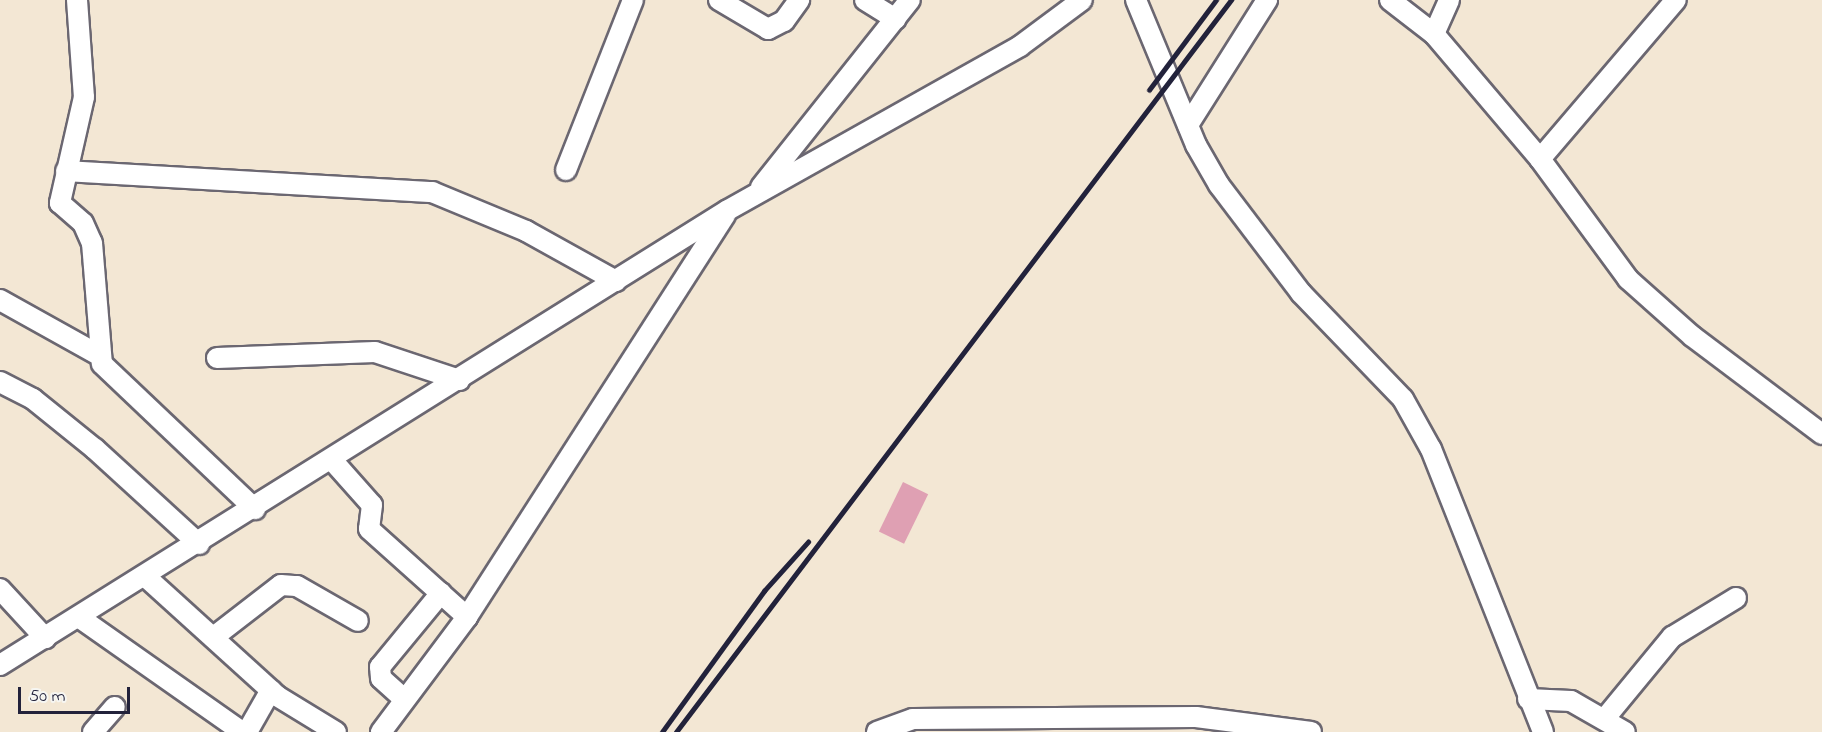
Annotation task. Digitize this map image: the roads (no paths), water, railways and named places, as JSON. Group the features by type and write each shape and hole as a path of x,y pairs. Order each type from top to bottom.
{"street":[{"path":"77,0 84,97 60,203 83,223 92,243 99,355 109,375 255,509"},
{"path":"566,170 633,0"},
{"path":"719,0 768,29 784,21 799,0"},
{"path":"865,0 895,19"},
{"path":"753,196 910,0"},
{"path":"0,665 147,578 728,210 1020,46 1082,0"},
{"path":"1136,0 1188,125 1220,185 1301,293 1403,399 1431,449 1538,729"},
{"path":"1188,125 1267,0"},
{"path":"1390,0 1434,34 1540,159 1628,279 1692,336 1822,434"},
{"path":"1434,34 1449,0"},
{"path":"1540,159 1676,0"},
{"path":"66,171 432,192 526,231 616,281"},
{"path":"381,732 467,616 728,210"},
{"path":"0,300 99,355"},
{"path":"217,357 375,352 459,380"},
{"path":"0,382 33,399 95,449 199,544"},
{"path":"332,460 372,505 369,529 467,616"},
{"path":"147,578 215,636 271,690 336,732"},
{"path":"215,636 281,585 297,586 358,621"},
{"path":"0,589 45,638"},
{"path":"404,699 381,678 380,667 441,593"},
{"path":"1606,717 1672,637 1736,598"},
{"path":"80,618 242,732"},
{"path":"247,732 271,690"},
{"path":"1528,699 1570,701 1606,717 1625,732"},
{"path":"93,732 115,707"},
{"path":"877,732 913,718 1196,717 1311,732"}],"railway":[{"path":"1149,90 1216,0"},
{"path":"676,732 1231,0"},
{"path":"662,732 764,591 808,542"}]}
